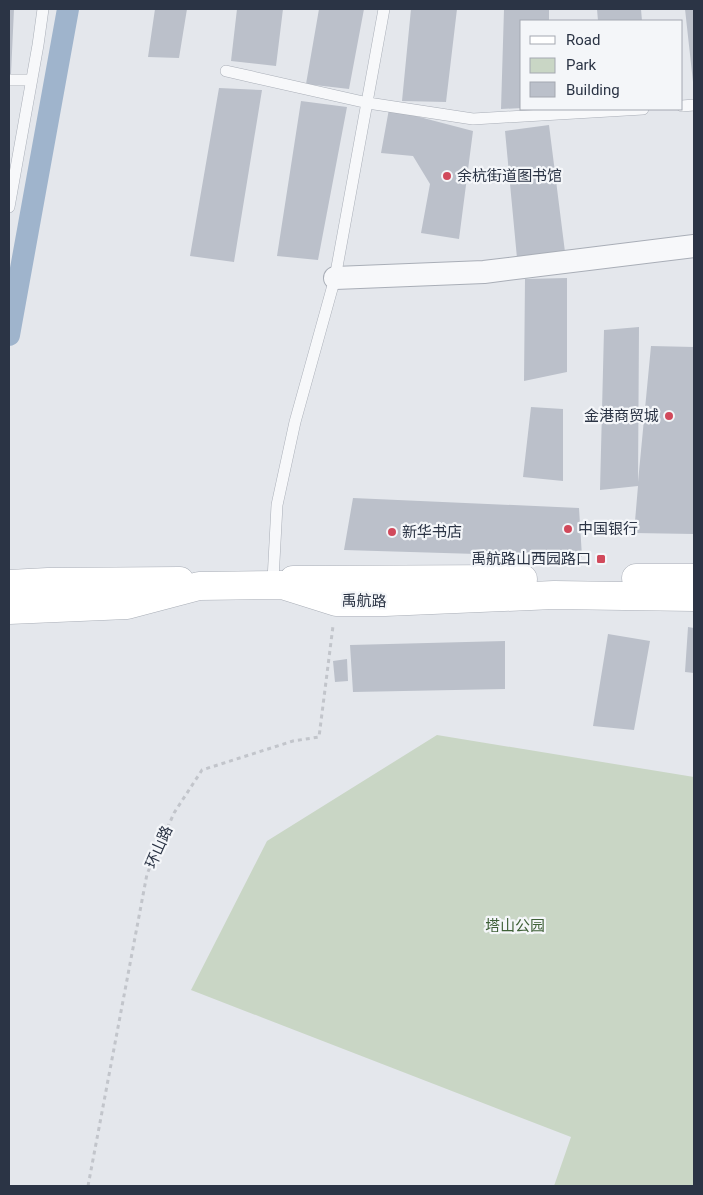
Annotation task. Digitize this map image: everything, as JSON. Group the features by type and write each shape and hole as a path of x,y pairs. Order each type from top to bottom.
{"main road":[{"name":"禹航路","path":"9,593 48,582 694,578"},
{"name":"禹航路","path":"9,593 127,606 199,586 282,585 336,602 554,596 694,597"}],"street":[{"path":"335,278 484,272 694,246"}],"lane":[{"path":"9,206 43,9"},
{"path":"273,580 278,505 295,422 335,278 384,9"},
{"path":"226,71 368,103 473,120 628,110"},
{"path":"9,80 32,80"}],"path":[{"name":"环山路","path":"88,1186 147,874 174,812 202,770 292,741 319,737 336,602"}],"green space":[{"name":"塔山公园","path":"437,735 694,777 694,1186 554,1186 571,1137 191,990 267,841"}],"building":[{"path":"9,9 14,9 11,74 9,74"},
{"path":"155,9 187,9 179,58 148,57"},
{"path":"237,9 283,9 276,66 231,61"},
{"path":"319,9 364,9 349,89 306,84"},
{"path":"411,9 457,9 446,102 402,101"},
{"path":"504,9 549,9 549,20 520,20 520,108 501,109"},
{"path":"597,9 641,9 642,20 598,20"},
{"path":"685,9 694,9 694,82 693,82"},
{"path":"219,88 262,90 234,262 190,256"},
{"path":"301,101 347,107 318,260 277,256"},
{"name":"余杭街道图书馆","path":"389,109 473,131 459,239 421,233 430,184 413,156 381,153"},
{"path":"549,125 565,252 517,258 505,131"},
{"path":"567,278 567,372 524,381 525,279"},
{"name":"金港商贸城","path":"639,327 638,482 651,346 694,347 694,534 634,533 638,486 600,490 604,330"},
{"path":"531,407 563,409 563,481 523,477"},
{"path":"353,498 579,508 582,557 344,550"},
{"path":"688,627 694,628 694,673 685,672"},
{"path":"608,634 650,641 634,730 593,726"},
{"path":"505,641 505,689 353,692 350,645"},
{"path":"347,659 348,681 335,682 333,661"}],"waterway":[{"path":"9,335 68,9"}],"place":[{"name":"余杭街道图书馆","path":"447,176"},
{"name":"金港商贸城","path":"669,416"},
{"name":"中国银行","path":"568,529"},
{"name":"新华书店","path":"392,532"},
{"name":"禹航路山西园路口","path":"601,559"}]}
